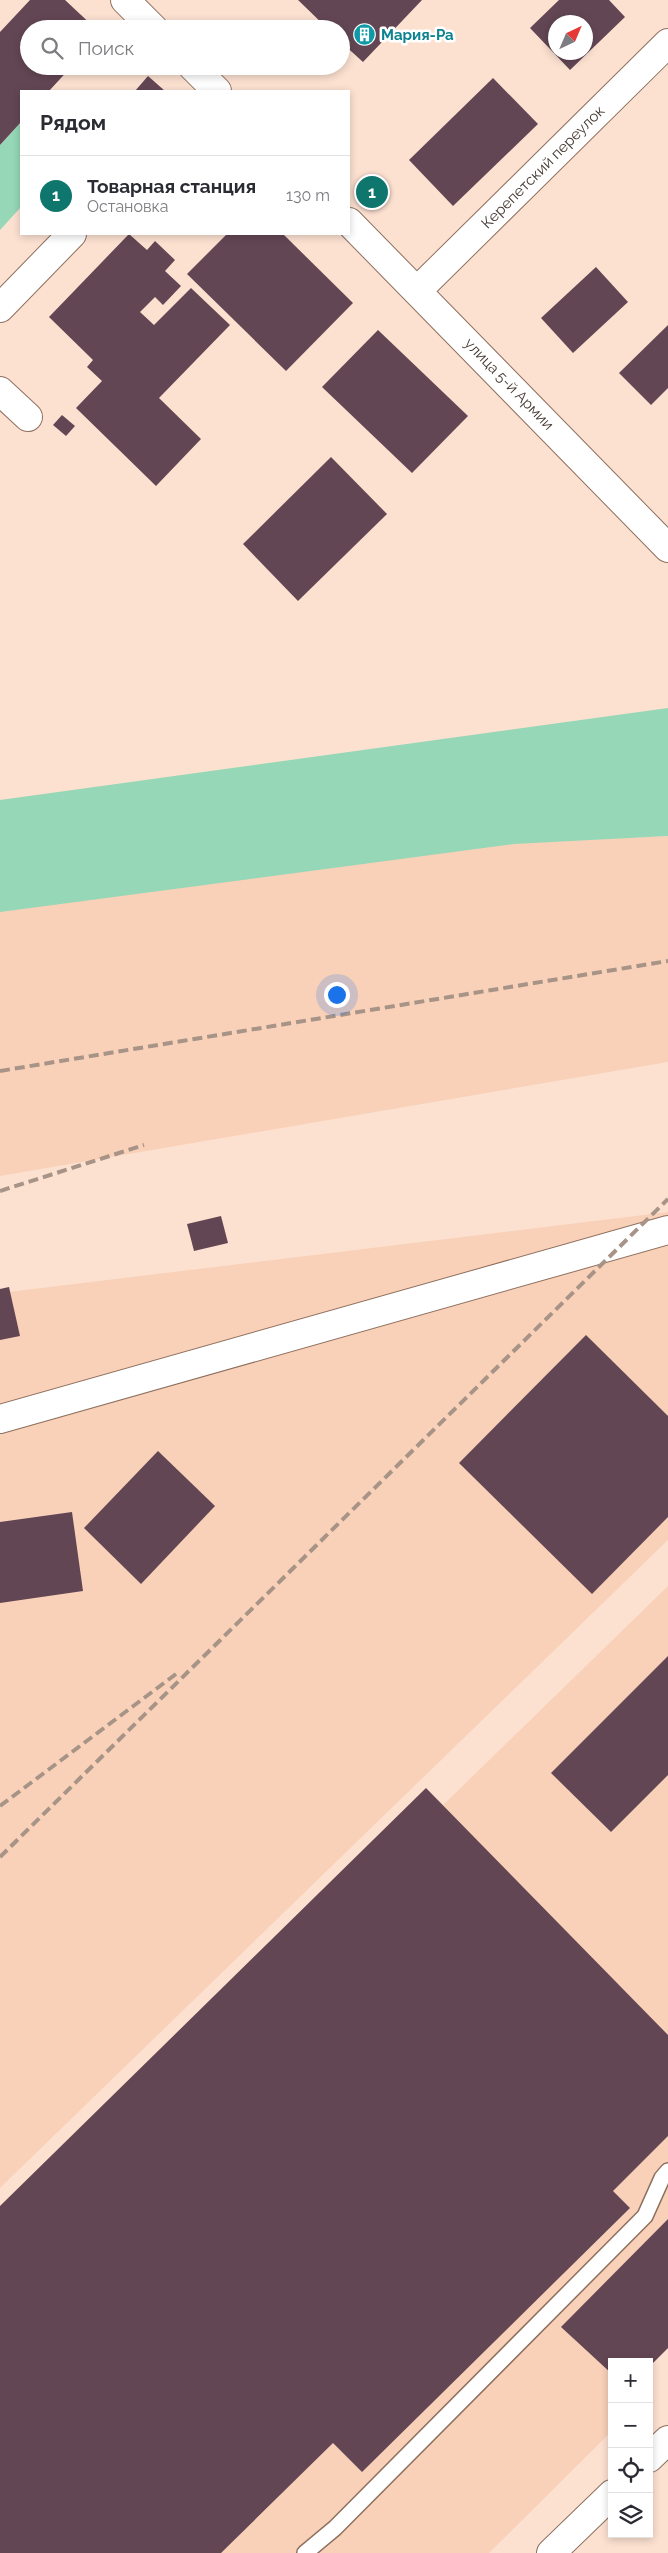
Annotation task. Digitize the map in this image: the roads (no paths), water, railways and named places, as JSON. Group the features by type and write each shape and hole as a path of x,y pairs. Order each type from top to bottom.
{"street":[{"path":"125,0 145,20"},
{"name":"Керепетский переулок","path":"418,290 668,43"},
{"path":"200,75 214,90"},
{"name":"улица 5-й Армии","path":"350,223 418,290 668,548"},
{"path":"0,308 71,235"},
{"path":"0,391 28,417"},
{"path":"0,1419 668,1230"},
{"path":"653,2454 668,2440"},
{"path":"551,2553 608,2498"}],"lane":[{"path":"305,2553 342,2521 645,2216 662,2178 668,2170"}],"railway":[{"path":"0,1071 668,961"},
{"path":"0,1191 144,1145"},
{"path":"0,1857 668,1199"},
{"path":"0,1806 180,1671"}],"place":[{"name":"Мария-Ра","path":"365,35"},
{"name":"Товарная cтанция","path":"372,192"}]}
